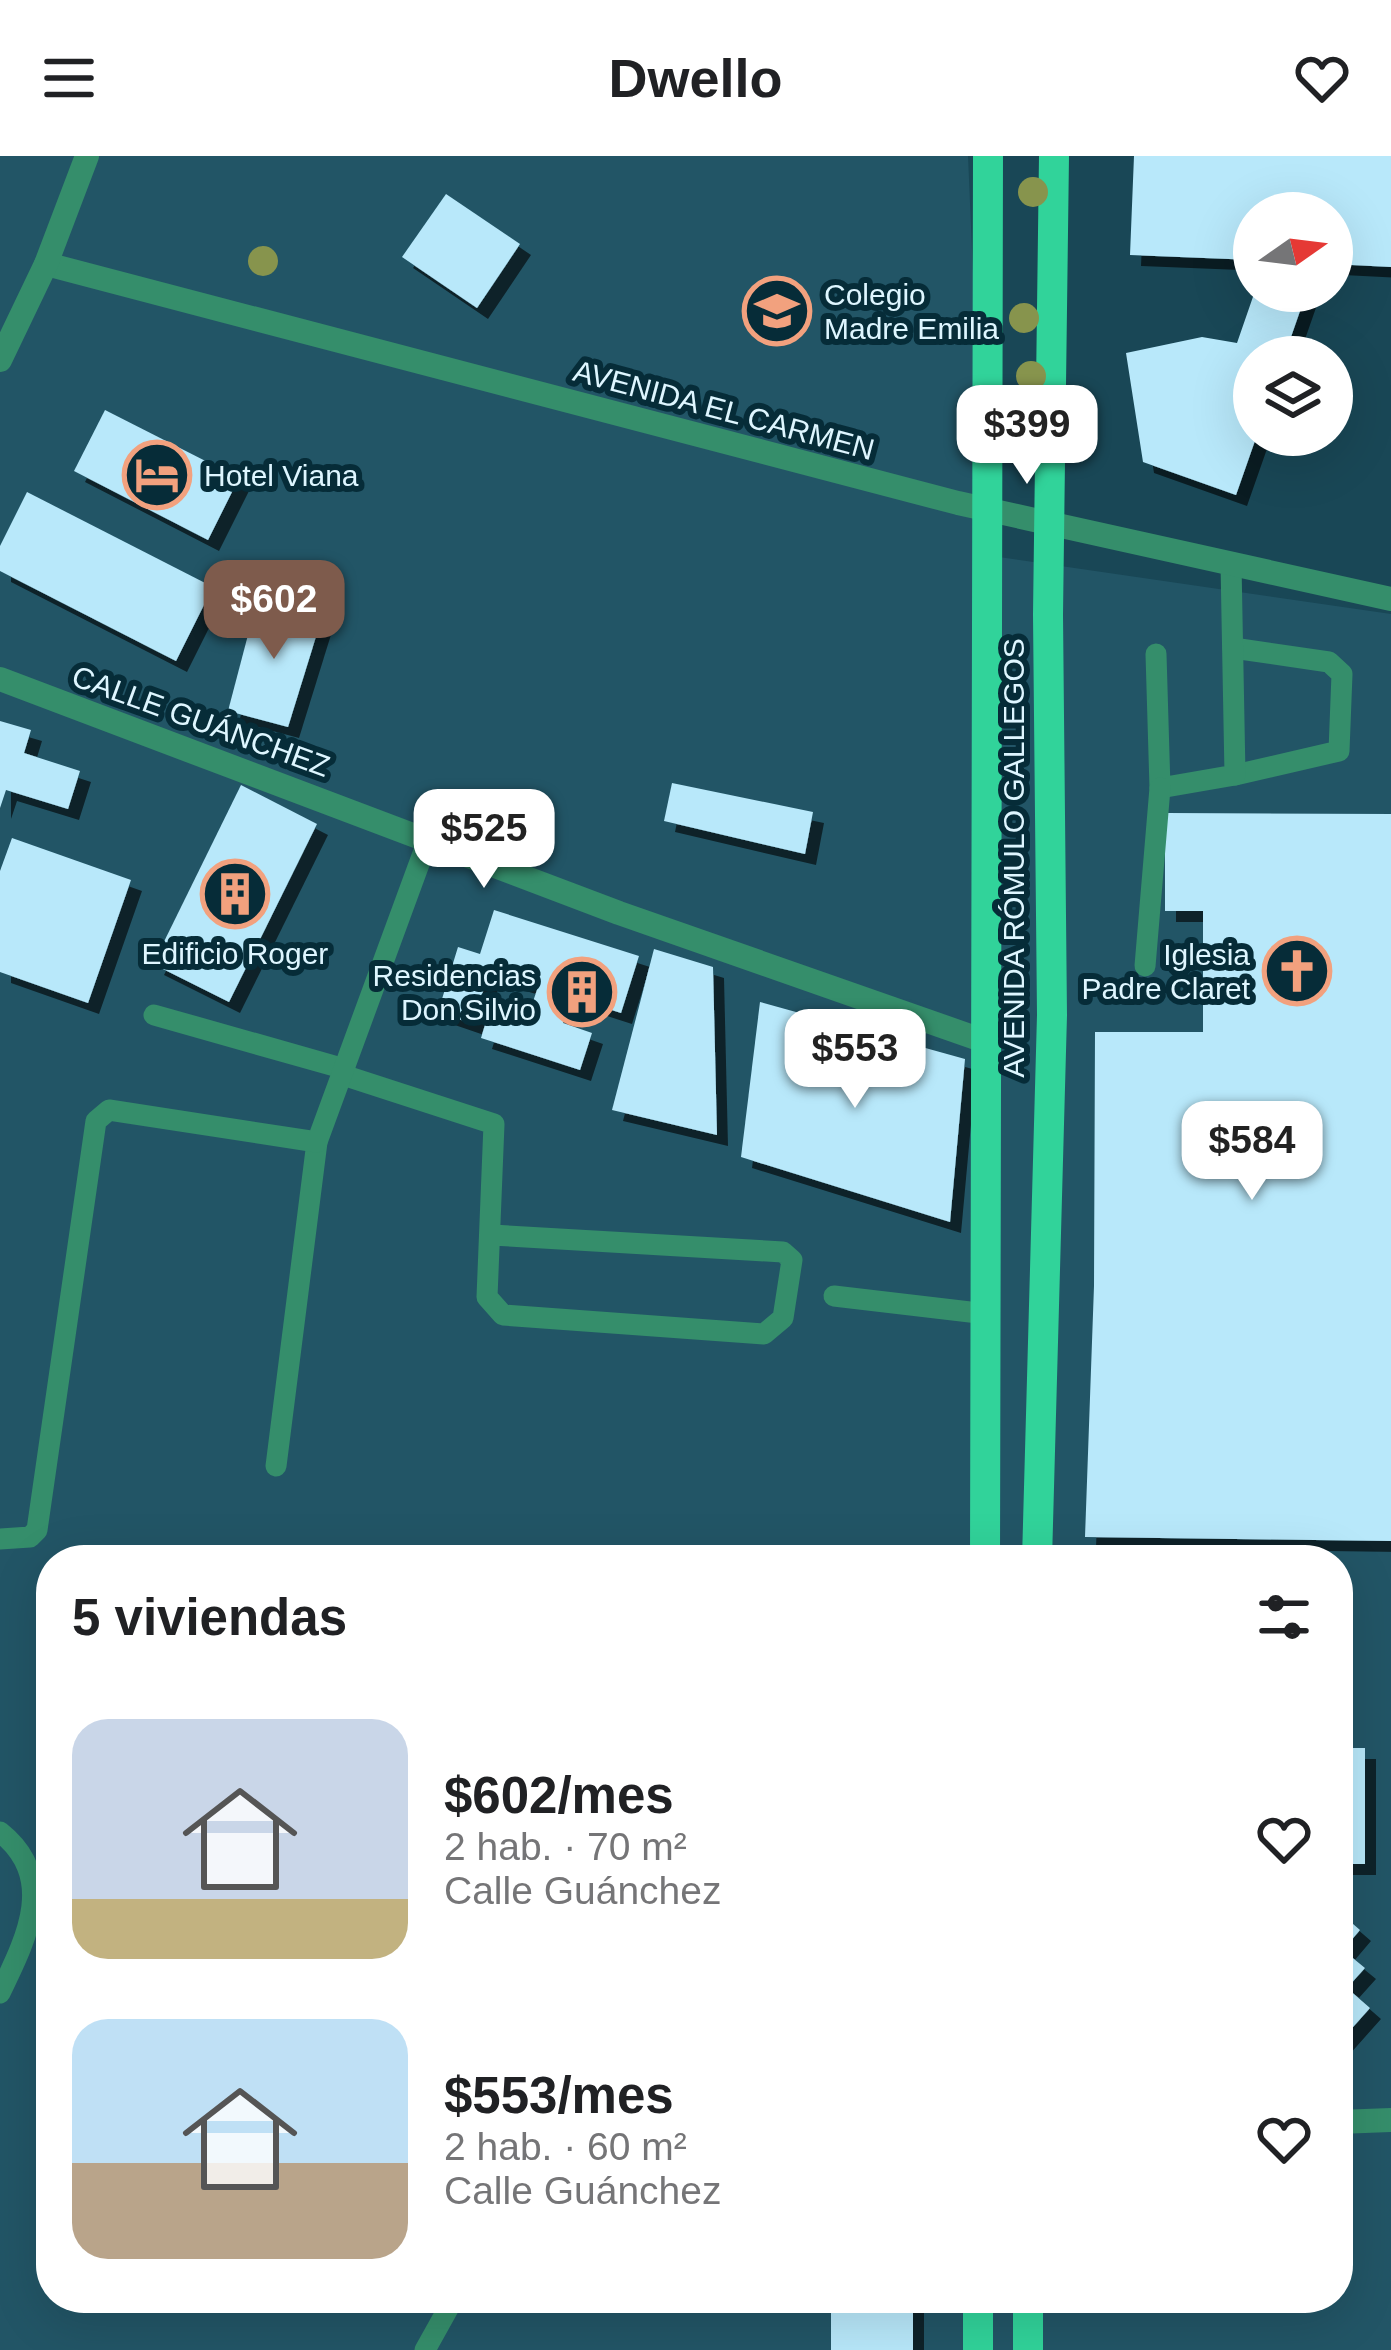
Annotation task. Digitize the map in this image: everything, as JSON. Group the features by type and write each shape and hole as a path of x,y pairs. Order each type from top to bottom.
{"main road":[{"name":"AVENIDA RÓMULO GALLEGOS","path":"985,1545 990,1043 988,156"},
{"name":"AVENIDA RÓMULO GALLEGOS","path":"1037,1545 1052,1015 1054,156"},
{"path":"978,2313 979,2350"},
{"path":"1028,2313 1028,2350"}],"street":[{"path":"0,360 46,264 87,156"},
{"name":"AVENIDA EL CARMEN","path":"46,264 991,510 1391,599"},
{"name":"CALLE GUÁNCHEZ","path":"0,679 429,837 619,913 990,1043"},
{"path":"1353,2121 1391,2120"}],"lane":[{"path":"1232,563 1235,775"},
{"path":"1160,788 1339,752 1342,674 1329,662 1233,648"},
{"path":"1145,967 1160,788 1156,654"},
{"path":"276,1466 317,1142 429,837"},
{"path":"154,1015 344,1072 494,1124 487,1297 503,1315 764,1334 783,1318 792,1260 783,1252 492,1235"},
{"path":"0,1539 30,1537 37,1530 95,1121 110,1110 317,1142"},
{"path":"834,1296 987,1314"},
{"path":"0,1832 26,1859 34,1896 31,1929 0,1993"},
{"path":"425,2350 446,2313"}],"shaded area":[{"path":"0,156 968,156 985,555 1391,614 1391,2350 0,2350"}],"building":[{"path":"1134,156 1391,156 1391,267 1353,265 1353,192 1233,192 1233,259 1130,255"},
{"path":"446,194 520,244 477,308 402,257"},
{"path":"1248,312 1300,312 1291,336 1239,336"},
{"path":"1202,337 1233,342 1233,456 1250,456 1236,495 1143,462 1126,353"},
{"name":"Hotel Viana","path":"105,410 239,478 208,540 74,471"},
{"path":"27,492 213,587 176,661 0,571 0,546"},
{"path":"258,597 323,614 288,727 228,711"},
{"path":"0,721 31,730 24,753 80,771 68,809 6,790 0,808"},
{"path":"672,783 813,812 805,854 664,821"},
{"name":"Edificio Roger","path":"241,785 317,824 229,1002 153,964"},
{"path":"1165,813 1391,814 1391,1541 1085,1537 1094,1286 1095,1032 1203,1032 1203,911 1165,911"},
{"path":"12,838 131,880 88,1003 0,972 0,871"},
{"name":"Residencias Don Silvio","path":"494,910 639,956 621,1013 571,997 563,1023 592,1033 580,1070 481,1038 492,1002 529,1013 538,987 489,972 473,1024 438,1012 458,947 480,954"},
{"path":"654,949 713,967 717,1135 612,1110"},
{"path":"760,1002 965,1059 950,1222 741,1157"},
{"path":"1353,1748 1365,1748 1365,1864 1353,1864"},
{"path":"1353,1958 1365,1968 1353,1981"},
{"path":"1353,1993 1370,2008 1353,2027"},
{"path":"831,2313 913,2313 913,2350 831,2350"}],"place":[{"name":"Colegio Madre Emilia","path":"777,311"},
{"name":"Hotel Viana","path":"157,475"},
{"name":"Edificio Roger","path":"235,894"},
{"name":"Iglesia Padre Claret","path":"1297,971"},
{"name":"Residencias Don Silvio","path":"582,992"}]}
